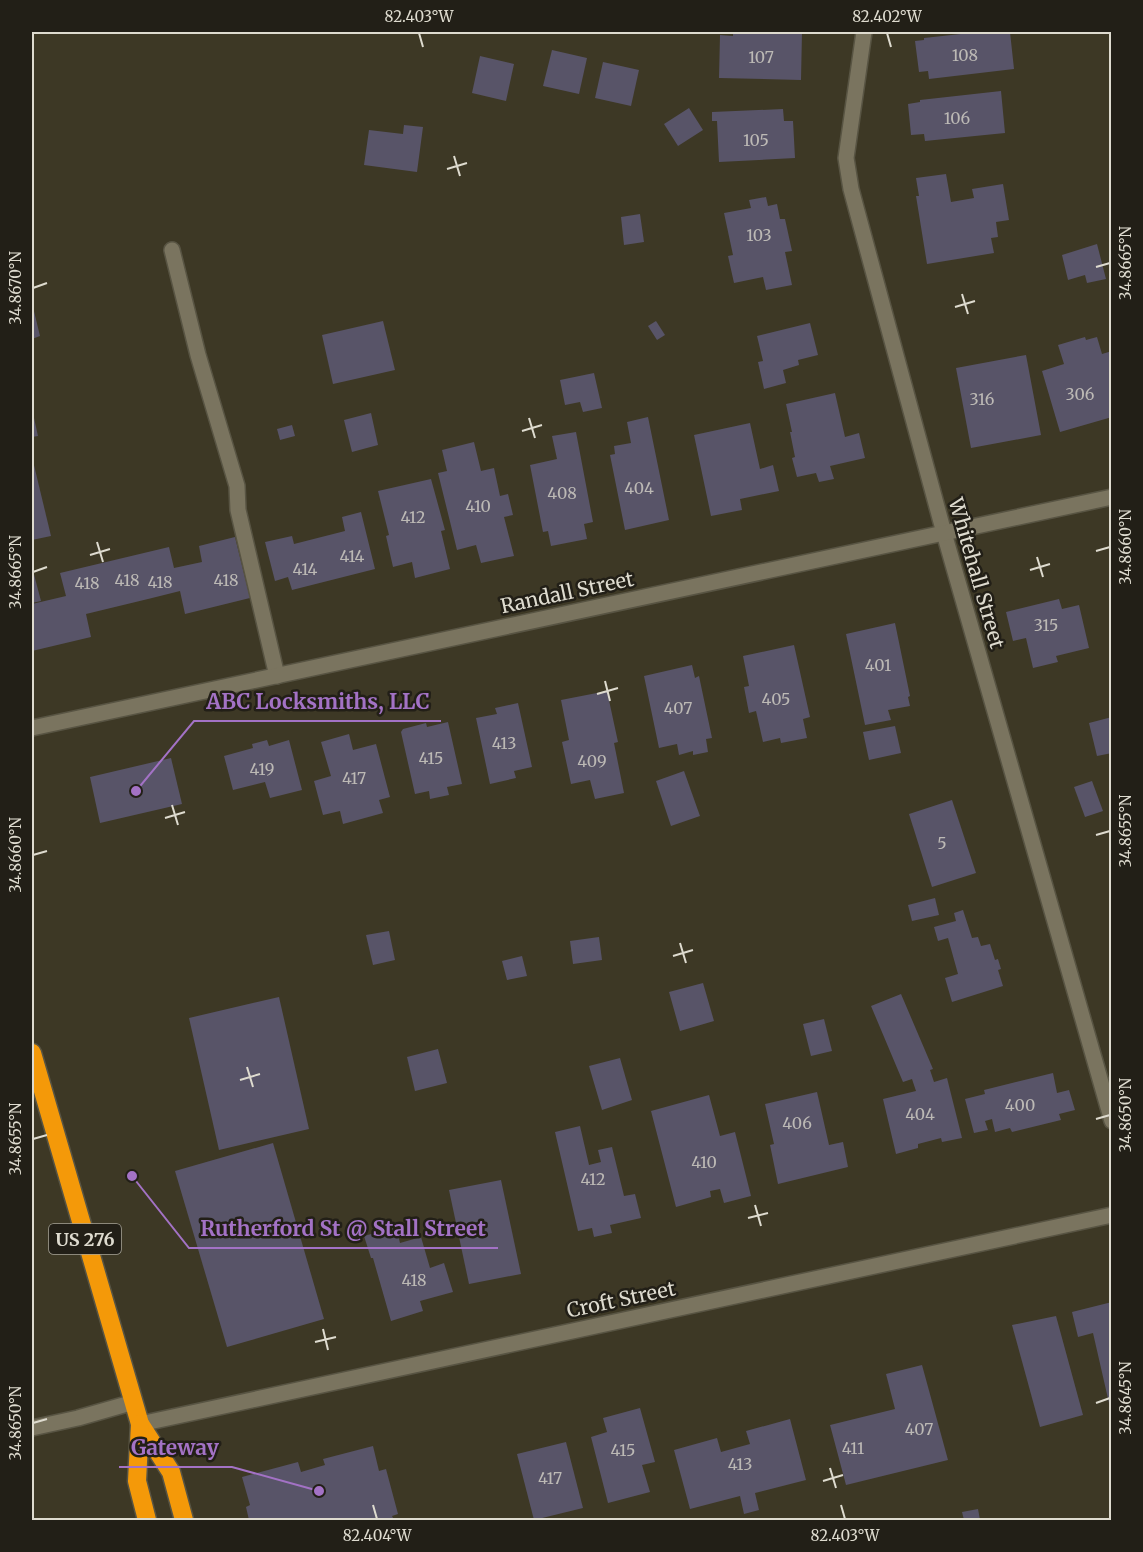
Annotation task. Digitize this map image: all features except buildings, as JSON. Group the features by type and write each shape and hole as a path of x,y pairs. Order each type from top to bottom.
{"highway":[{"name":"US 276","path":"32,1053 36,1089 140,1424 171,1472 184,1521"},
{"name":"US 276","path":"140,1424 137,1481 147,1521"}],"street":[{"name":"Whitehall Street","path":"864,32 846,158 851,189 944,533 1112,1121"},
{"path":"172,250 198,355 237,486 238,510 277,676"},
{"name":"Randall Street","path":"32,728 1112,497"},
{"name":"Croft Street","path":"140,1424 1112,1215"},
{"path":"32,1428 134,1402"}],"place":[{"name":"ABC Locksmiths, LLC","path":"136,791"},
{"name":"Rutherford St @ Stall Street","path":"132,1176"},
{"name":"Gateway","path":"319,1491"}]}
